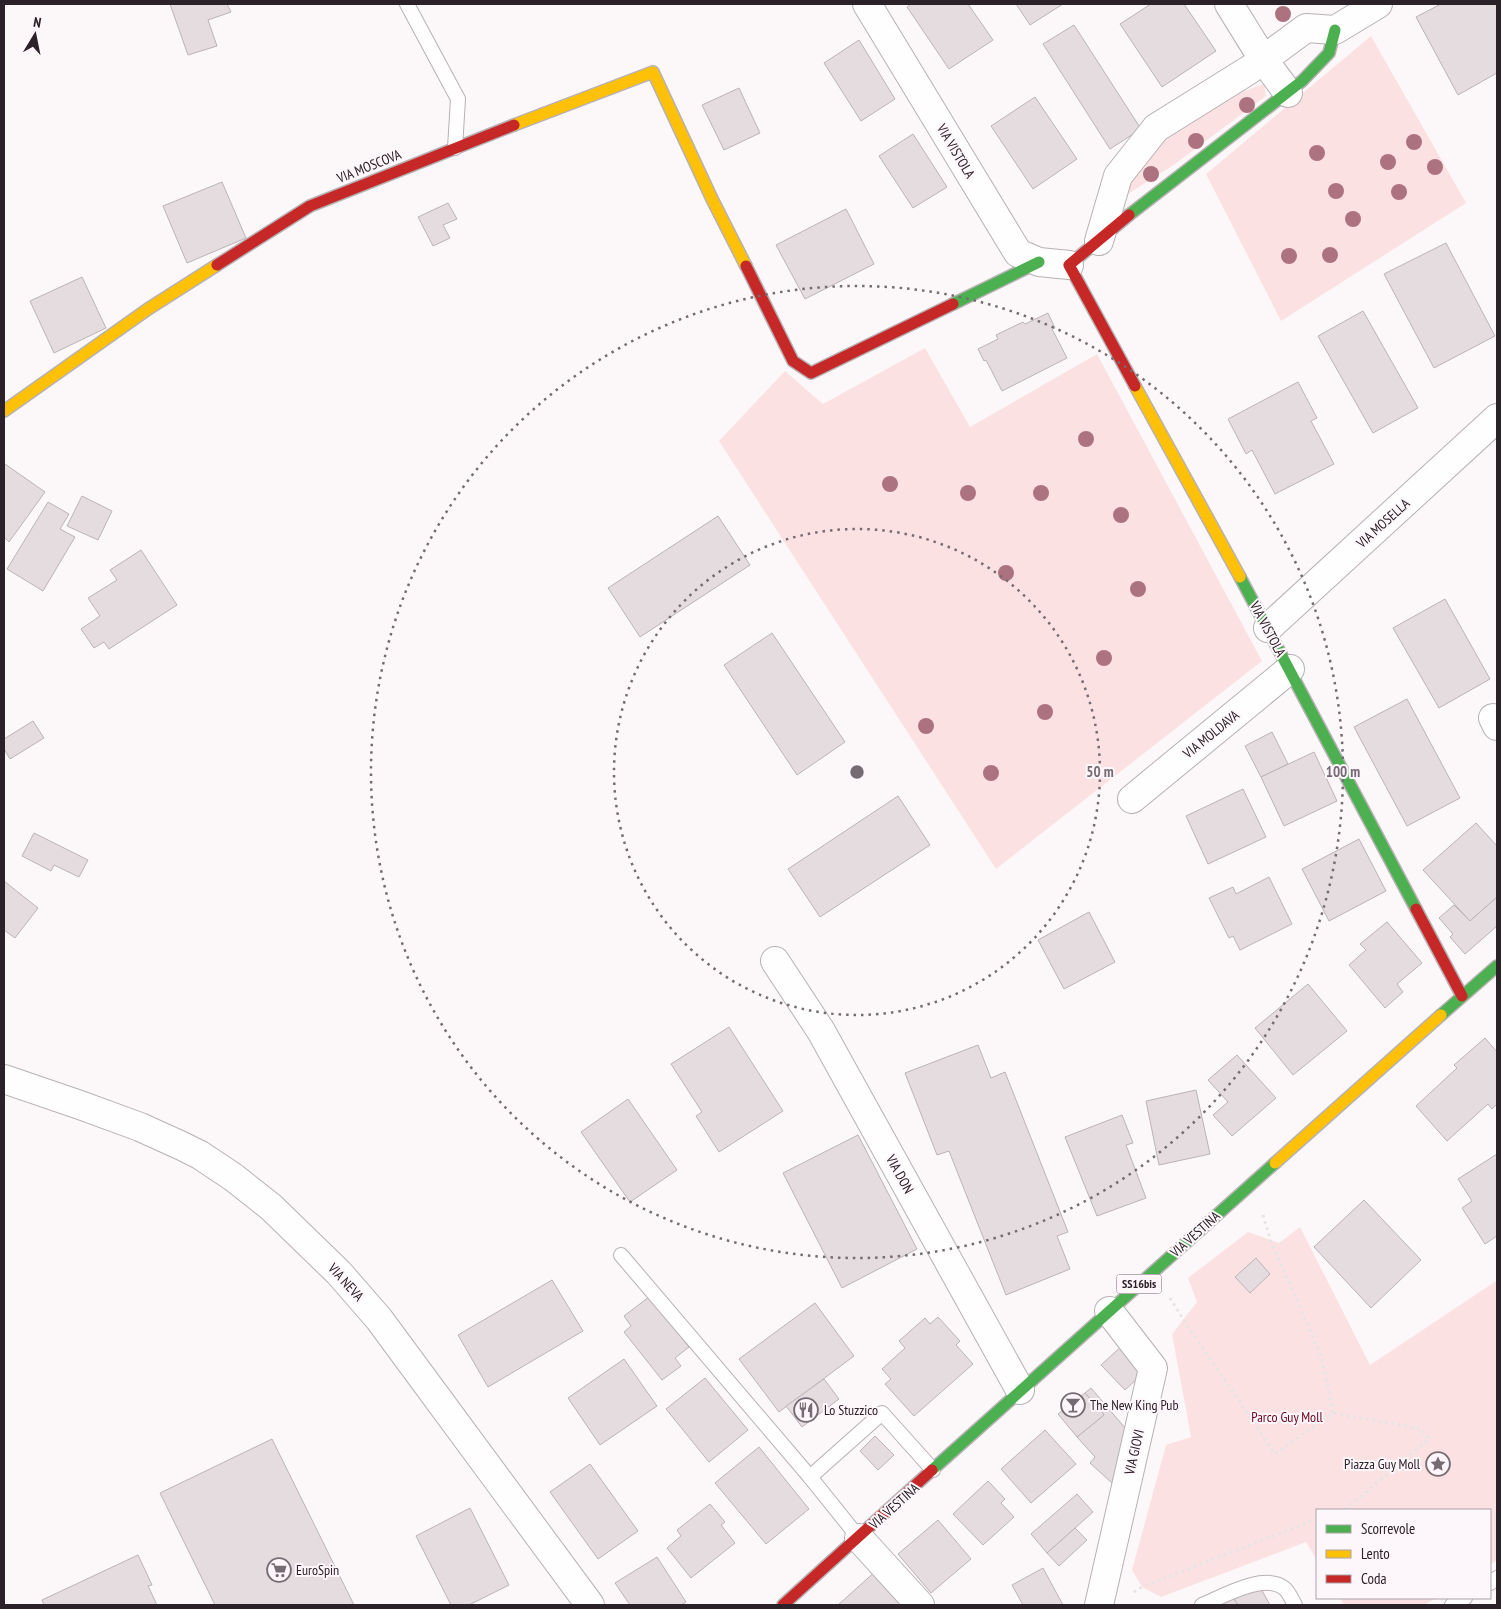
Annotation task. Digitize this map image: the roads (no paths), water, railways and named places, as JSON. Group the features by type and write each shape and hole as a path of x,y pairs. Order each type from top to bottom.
{"street":[{"name":"VIA VISTOLA","path":"867,4 1018,253 1039,262 1069,265 1268,628 1462,996"},
{"path":"1229,4 1263,59 1288,93"},
{"path":"1099,241 1118,176 1156,128 1263,59 1306,28 1335,30 1378,4"},
{"path":"1069,265 1138,208 1302,81 1329,53 1335,30"},
{"name":"VIA MOSCOVA","path":"4,411 148,309 310,206 653,72 712,199 793,361 811,373 1039,262"},
{"name":"VIA MOSELLA","path":"1268,628 1497,418"},
{"name":"VIA MOLDAVA","path":"1132,799 1290,669"},
{"name":"VIA DON","path":"775,961 821,1031 1020,1390"},
{"name":"VIA VESTINA","path":"783,1605 1020,1390 1462,996 1495,973"},
{"name":"VIA NEVA","path":"4,1079 80,1104 140,1127 182,1146 234,1177 271,1207 339,1272 379,1319 590,1605"},
{"name":"VIA GIOVI","path":"1099,1605 1153,1368 1109,1311"},
{"path":"859,1538 920,1605"}],"lane":[{"path":"407,4 458,98 456,148"},
{"path":"621,1255 810,1477 859,1538"},
{"path":"810,1477 882,1413 933,1470"},
{"path":"1202,1605 1257,1582 1272,1582 1285,1588 1295,1605"},
{"path":"1452,1605 1463,1599"}],"place":[{"name":"The New King Pub","path":"1073,1405"},
{"name":"Lo Stuzzico","path":"806,1410"},
{"name":"Piazza Guy Moll","path":"1438,1464"},
{"name":"EuroSpin","path":"279,1570"}],"park label":[{"name":"Parco Guy Moll","path":"1287,1417"}]}
